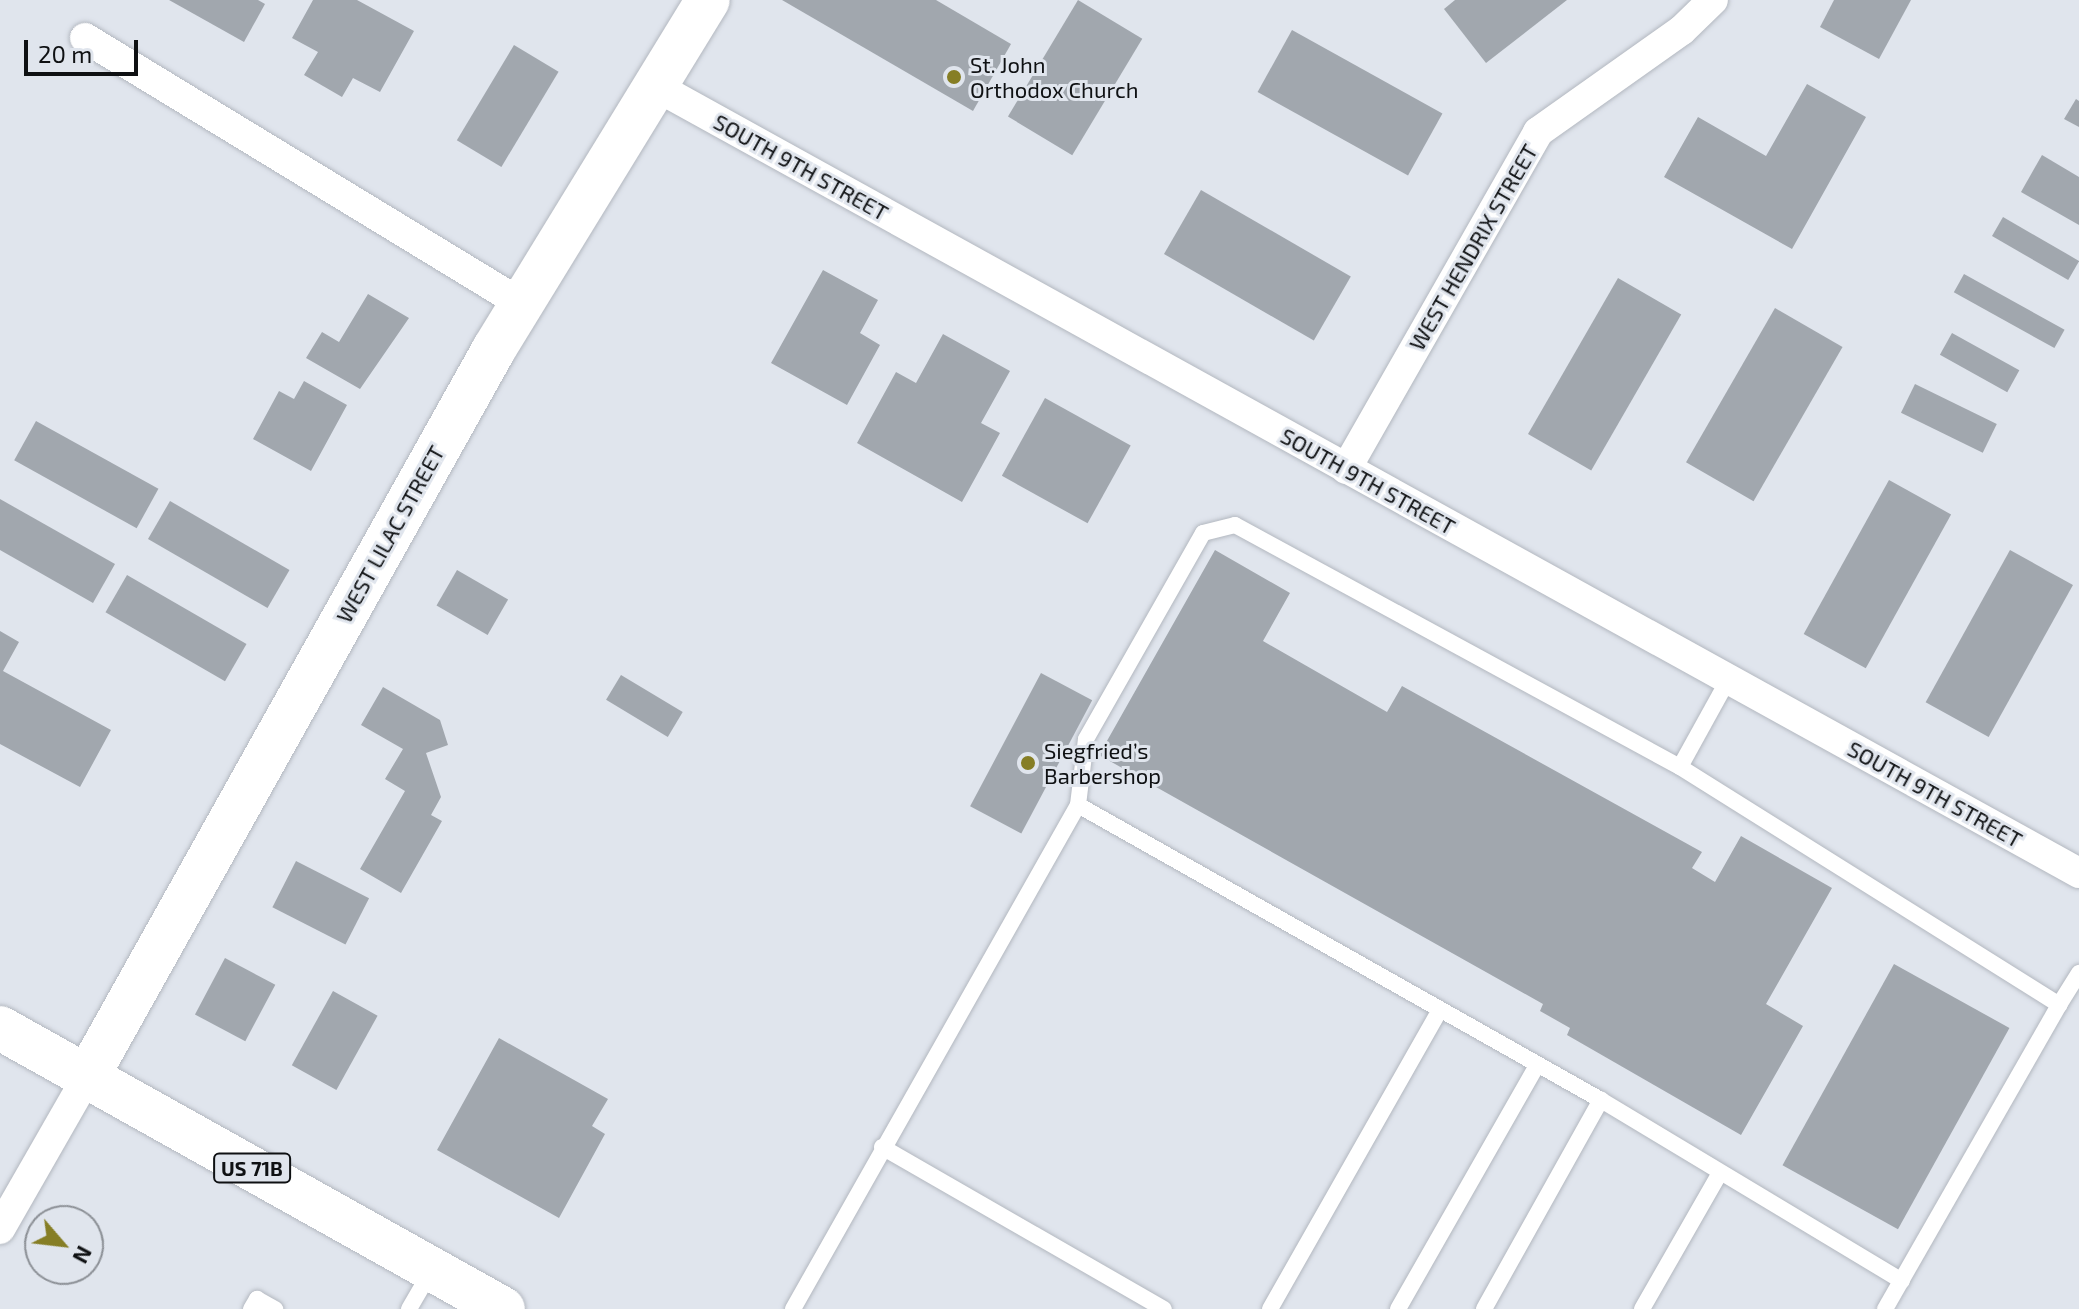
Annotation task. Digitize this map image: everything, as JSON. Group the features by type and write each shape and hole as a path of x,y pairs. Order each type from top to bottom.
{"street":[{"name":"WEST LILAC STREET","path":"87,1077 522,304 708,0"},
{"name":"WEST HENDRIX STREET","path":"1346,469 1538,132 1682,30 1713,0"},
{"path":"85,38 522,304"},
{"name":"SOUTH 9TH STREET","path":"657,87 2079,873"},
{"name":"US 71B","path":"0,1028 503,1309"},
{"path":"1,1227 87,1077"}],"lane":[{"path":"793,1309 1078,805 1086,739 1203,533 1235,525 1680,767 2059,1005"},
{"path":"1680,767 1728,680"},
{"path":"1078,805 1536,1067 1601,1100 1902,1281"},
{"path":"1885,1309 2079,973"},
{"path":"1270,1309 1439,1011"},
{"path":"1398,1309 1536,1067"},
{"path":"1484,1309 1601,1100"},
{"path":"882,1147 1164,1309"},
{"path":"1642,1309 1720,1173"},
{"path":"409,1309 432,1269"},
{"path":"251,1309 257,1299 275,1309"}],"building":[{"path":"169,0 258,0 265,4 244,42"},
{"path":"313,0 357,0 414,31 380,92 353,78 342,97 304,75 318,52 292,38"},
{"name":"St. John Orthodox Church","path":"782,0 936,0 1011,44 973,111"},
{"path":"1078,0 1142,39 1072,155 1008,117"},
{"path":"1455,0 1567,0 1486,63 1444,9"},
{"path":"1834,0 1911,0 1879,59 1820,27"},
{"path":"1292,30 1442,113 1408,175 1258,92"},
{"path":"514,45 559,72 501,167 457,140"},
{"path":"1807,84 1866,117 1792,249 1664,177 1698,117 1766,156"},
{"path":"2076,99 2079,101 2079,127 2064,119"},
{"path":"2042,155 2079,177 2079,225 2021,192"},
{"path":"1201,190 1351,276 1314,341 1164,254"},
{"path":"2003,217 2079,261 2068,280 1992,236"},
{"path":"823,270 878,300 860,333 880,345 847,405 771,363"},
{"path":"1964,274 2065,330 2054,348 1954,292"},
{"path":"1618,278 1681,314 1591,470 1528,434"},
{"path":"368,294 409,318 360,389 306,358 322,332 339,342"},
{"path":"1775,308 1843,347 1754,501 1686,462"},
{"path":"1952,333 2019,370 2007,392 1940,355"},
{"path":"943,334 1010,371 981,423 1000,433 962,502 857,443 896,372 916,383"},
{"path":"304,381 347,405 311,471 253,439 279,391 294,399"},
{"path":"1915,384 1997,424 1983,453 1901,413"},
{"path":"1045,398 1131,446 1088,523 1002,476"},
{"path":"36,421 158,489 137,528 14,460"},
{"path":"1889,480 1951,514 1866,668 1804,634"},
{"path":"0,499 115,564 93,603 0,550"},
{"path":"170,501 290,570 268,608 148,539"},
{"path":"1215,550 1290,593 1263,641 1387,712 1402,686 1702,852 1692,868 1715,882 1741,836 1832,888 1766,1004 1803,1026 1741,1135 1567,1035 1570,1028 1540,1011 1543,1004 1099,755"},
{"path":"2010,550 2073,585 1989,737 1926,702"},
{"path":"457,570 508,599 488,635 436,606"},
{"path":"127,575 247,644 225,681 105,612"},
{"path":"0,631 19,642 3,671 111,730 80,787 0,744"},
{"path":"1041,673 1092,700 1021,834 970,806"},
{"path":"621,675 683,712 668,737 606,700"},
{"path":"383,687 440,720 448,745 426,753 441,797 431,815 442,821 401,893 360,869 405,791 385,779 403,749 361,725"},
{"path":"296,861 369,898 345,945 272,907"},
{"path":"225,958 275,985 245,1041 195,1015"},
{"path":"1894,964 2009,1028 1898,1229 1782,1165"},
{"path":"333,991 378,1016 336,1090 292,1065"},
{"path":"499,1038 608,1099 592,1126 605,1134 559,1218 437,1150"}],"place":[{"name":"St. John Orthodox Church","path":"954,77"},
{"name":"Siegfried’s Barbershop","path":"1028,763"}]}
